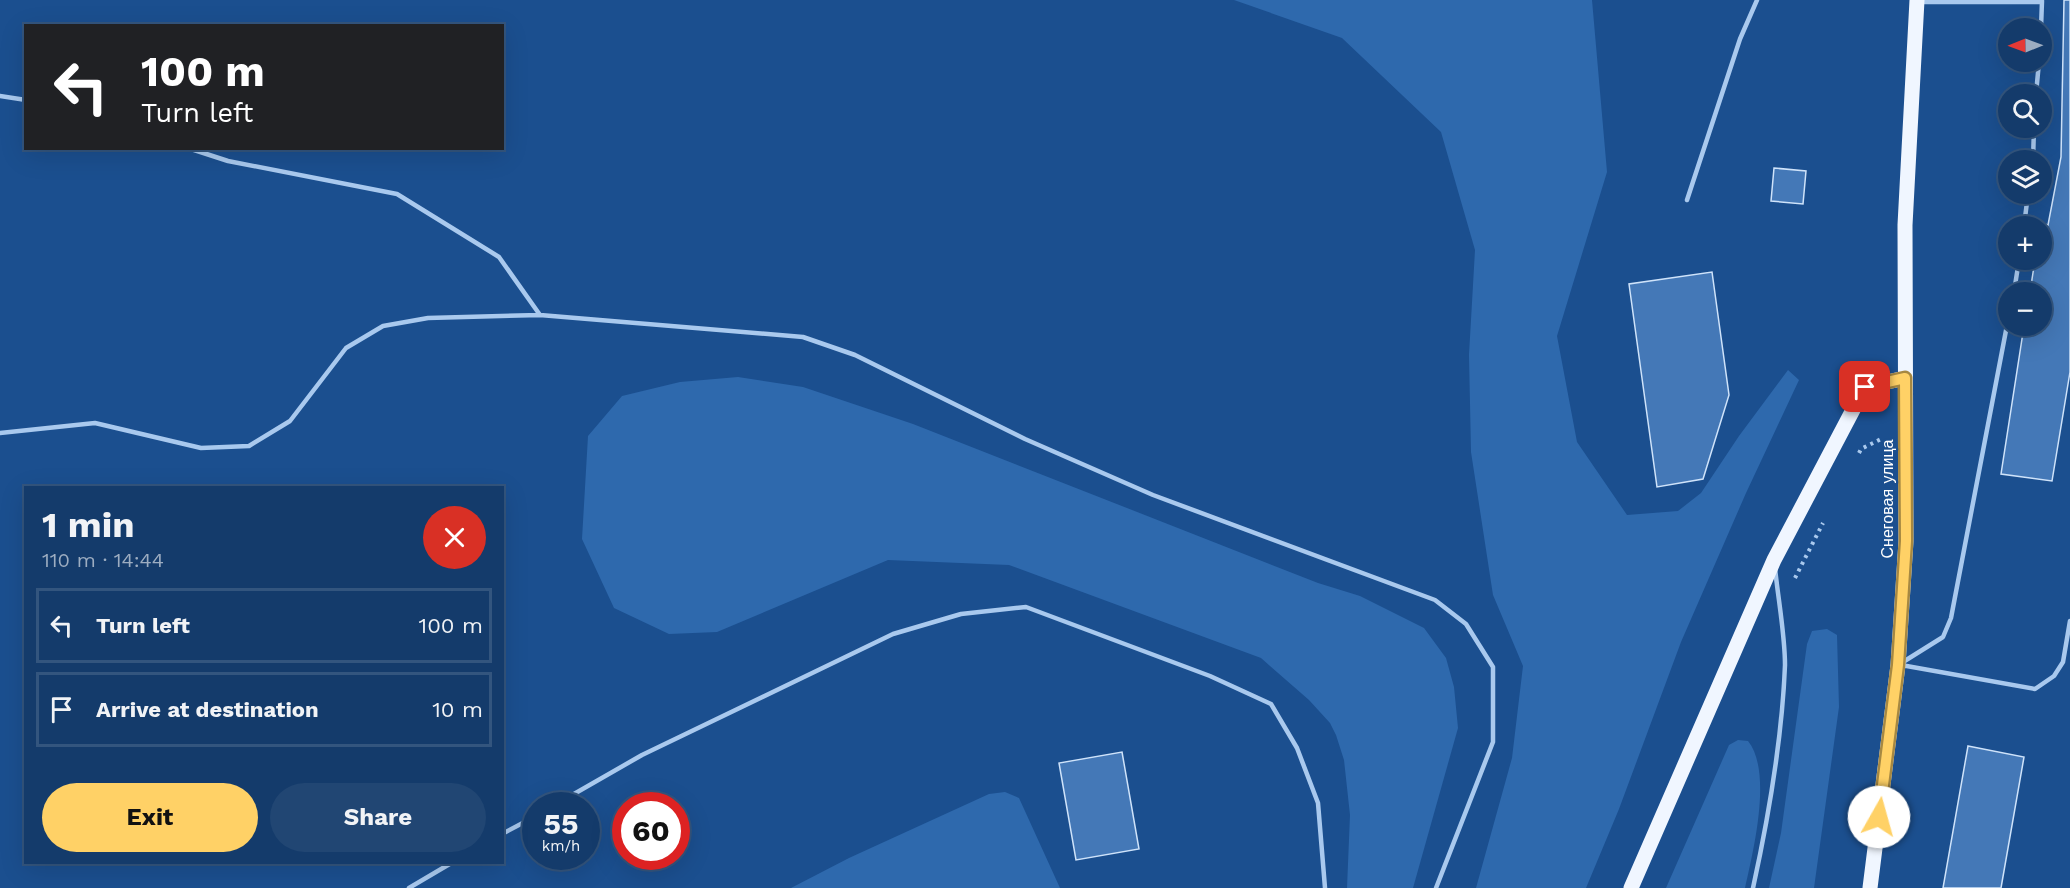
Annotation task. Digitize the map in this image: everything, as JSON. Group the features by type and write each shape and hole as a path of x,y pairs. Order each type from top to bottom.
{"main road":[{"name":"Снеговая улица","path":"1870,888 1898,665 1906,541 1905,225 1917,1"},
{"path":"1631,888 1774,560 1865,387 1905,378"}],"lane":[{"path":"1687,200 1740,39 1757,0"},
{"path":"1917,1 2042,1 2041,18"},
{"path":"0,96 24,100"},
{"path":"194,150 228,161 397,194 499,257 540,315"},
{"path":"0,433 94,423 201,448 249,446 290,421 346,348 383,326 428,318 540,315 803,337 855,355 1025,439 1153,495 1435,600 1466,624 1493,667 1493,742 1436,888"},
{"path":"1898,665 1943,636 1951,618 2005,336"},
{"path":"1753,888 1765,836 1777,749 1785,662 1774,560"},
{"path":"577,792 642,755 893,634 961,614 1026,607 1210,676 1271,704 1297,748 1318,803 1325,888"},
{"path":"1898,665 2036,689 2054,676 2063,662 2070,621"},
{"path":"504,833 522,823"},
{"path":"408,888 450,864"}],"shaded area":[{"path":"1234,0 1592,0 1607,172 1557,336 1577,442 1627,515 1678,511 1701,493 1739,436 1788,370 1799,380 1746,493 1681,642 1619,809 1586,888 1476,888 1512,758 1523,666 1493,595 1471,452 1469,355 1475,250 1441,132 1342,38"},
{"path":"738,377 803,387 913,424 1318,583 1360,596 1424,628 1446,658 1454,687 1458,728 1413,888 1347,888 1350,815 1344,760 1336,735 1330,723 1309,700 1261,658 1009,565 888,560 717,632 669,634 614,608 582,539 588,436 622,396 680,382"},
{"path":"1827,629 1837,635 1839,707 1814,888 1769,888 1781,833 1807,644 1812,631"},
{"path":"1738,740 1748,741 1755,755 1760,792 1756,834 1745,888 1666,888 1729,745"},
{"path":"1005,792 1019,798 1060,888 791,888 849,858 989,794"}],"building":[{"path":"2064,0 2070,0 2070,372 2052,481 2001,474 2022,336 2052,336 2052,282 2032,282 2033,270 2052,270 2052,216 2050,216 2061,157"},
{"path":"1774,168 1806,171 1803,204 1771,201"},
{"path":"1712,272 1729,395 1703,479 1657,487 1629,284"},
{"path":"1968,746 2024,757 2001,888 1943,888"},
{"path":"1122,752 1139,849 1076,860 1059,763"}],"route":[{"path":"1865,387 1905,378 1906,541 1898,665 1879,817"}]}
